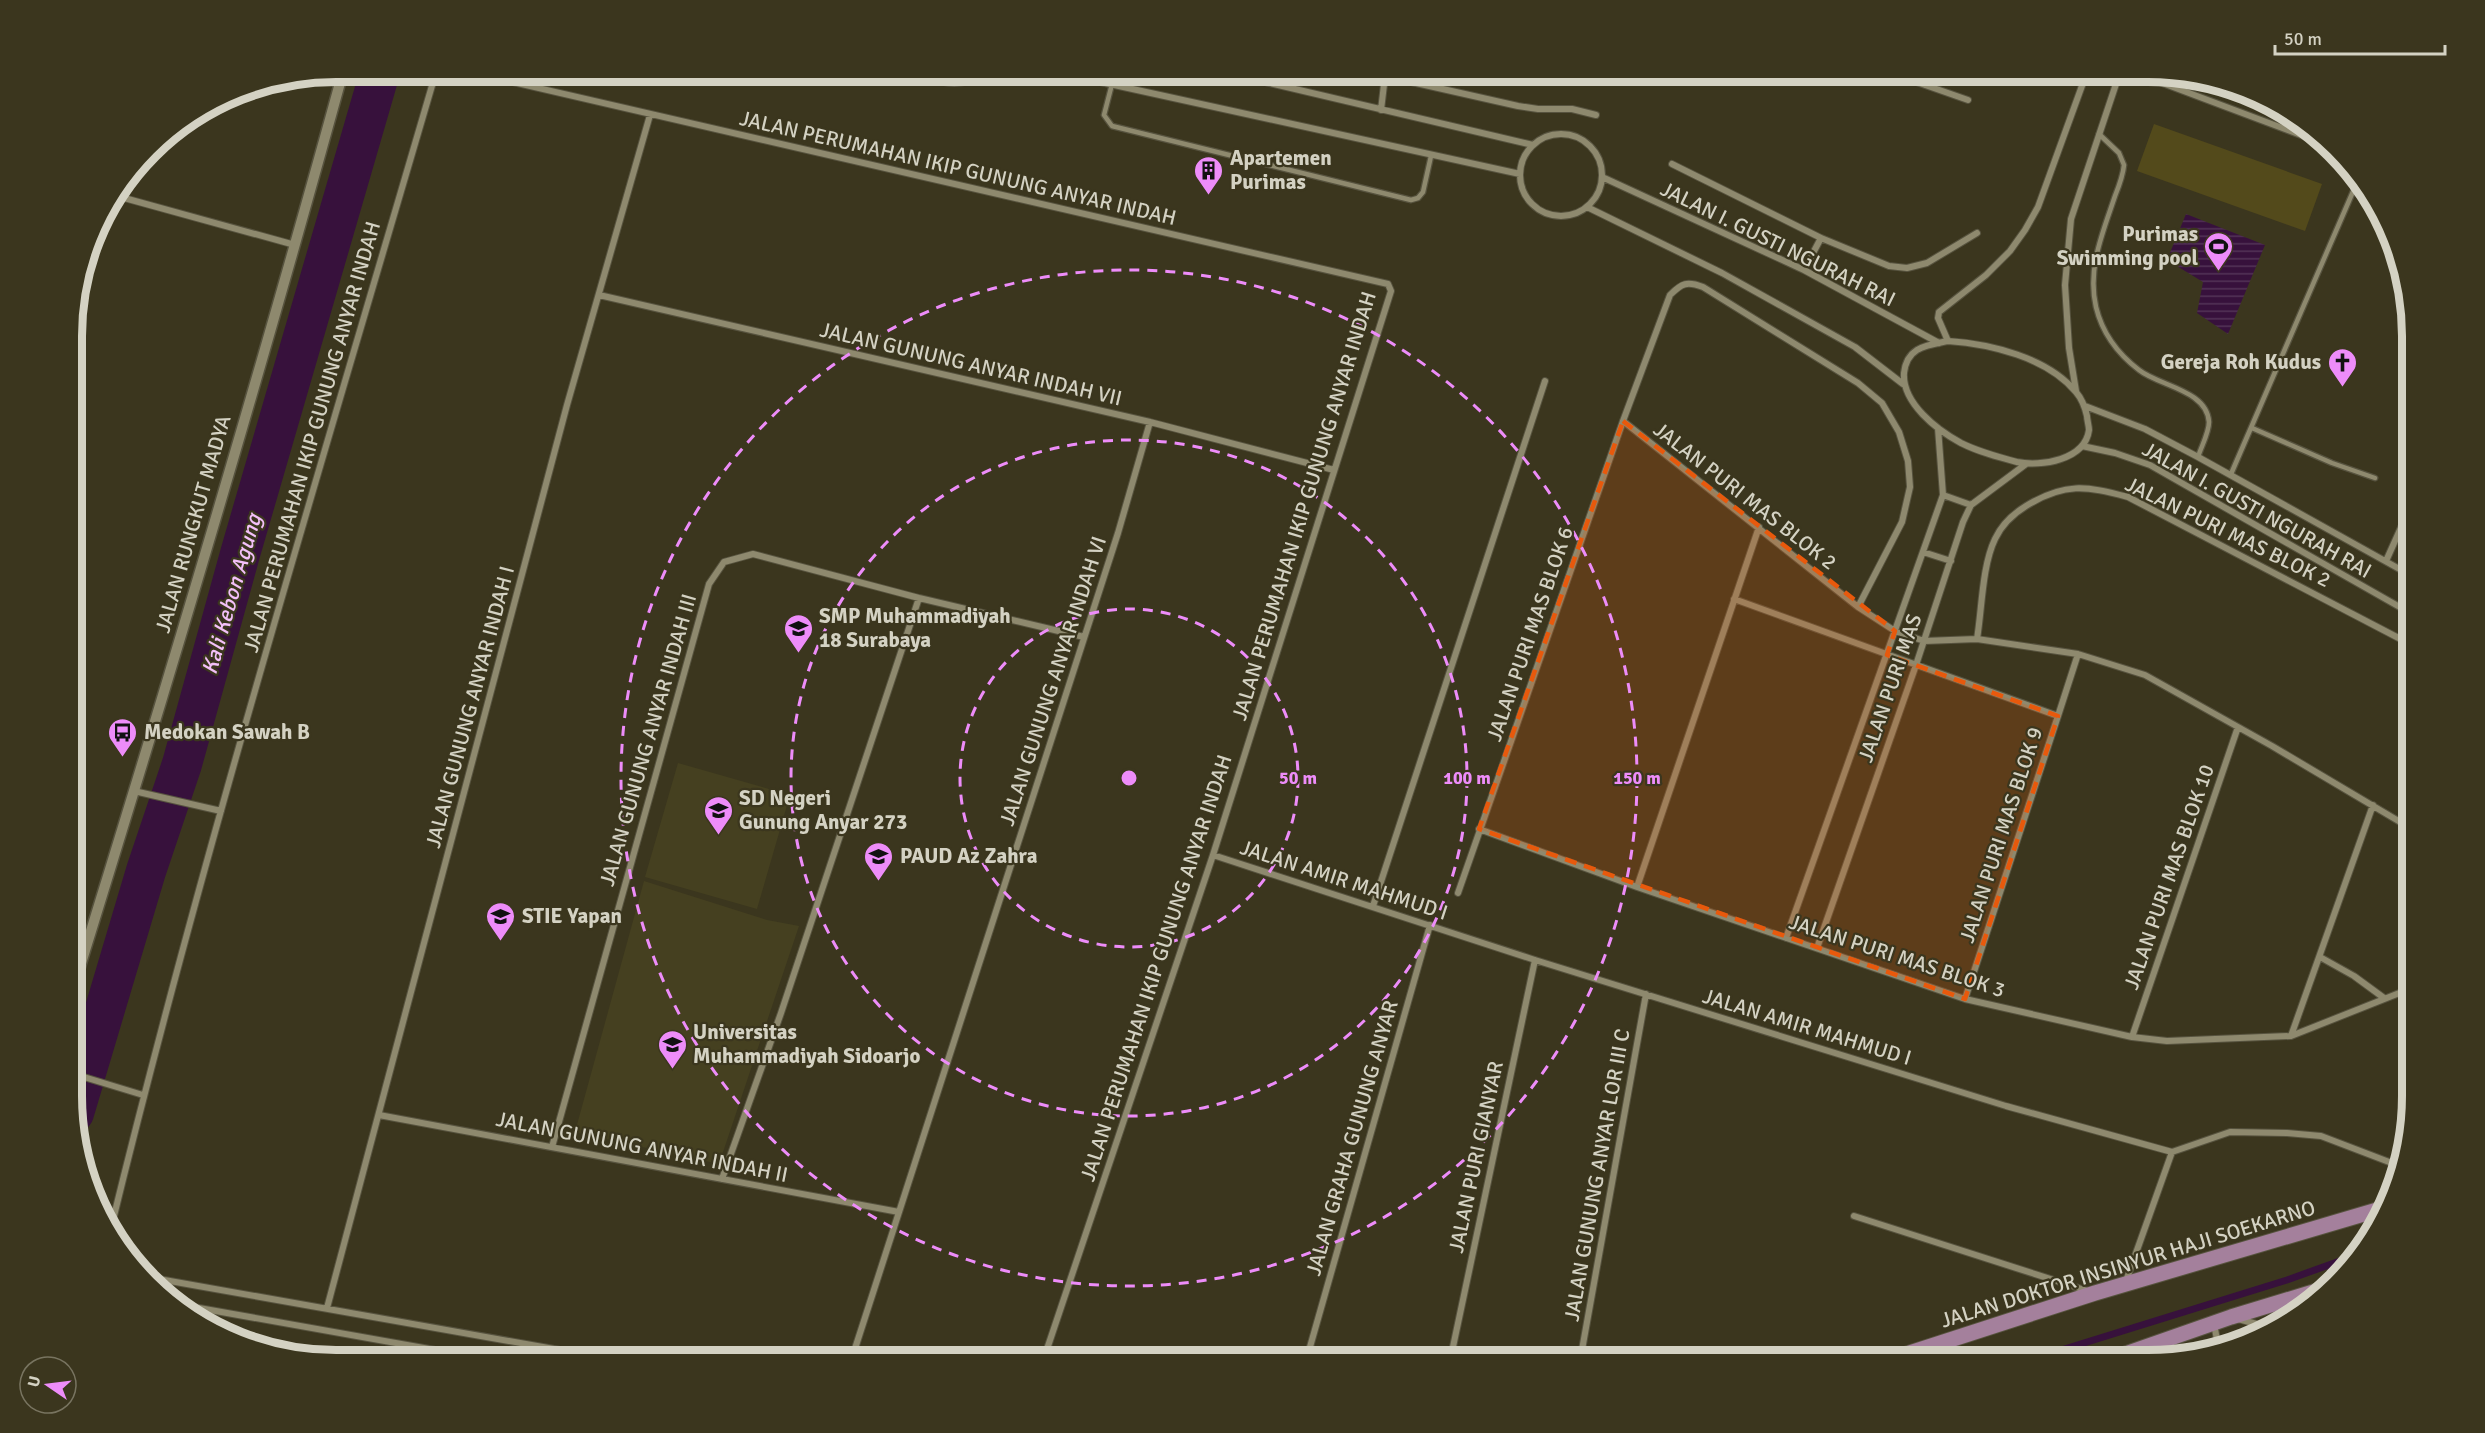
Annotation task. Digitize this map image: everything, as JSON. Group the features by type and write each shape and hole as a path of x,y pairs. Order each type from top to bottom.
{"main road":[{"name":"JALAN DOKTOR INSINYUR HAJI SOEKARNO","path":"1916,1350 2095,1293 2375,1211"},
{"path":"2137,1350 2231,1317 2309,1293"}],"street":[{"name":"JALAN RUNGKUT MADYA","path":"82,960 295,245 340,82"},
{"name":"JALAN PERUMAHAN IKIP GUNUNG ANYAR INDAH","path":"113,1218 143,1095 221,812 433,82"},
{"name":"JALAN PERUMAHAN IKIP GUNUNG ANYAR INDAH","path":"510,82 1388,284 1391,291 1213,855 1047,1350"},
{"path":"945,82 964,84 969,82"},
{"path":"1102,82 1520,174"},
{"path":"1266,82 1533,145"},
{"path":"1381,110 1385,82"},
{"path":"1412,82 1518,106 1538,109 1572,108 1596,115"},
{"path":"1916,82 1968,100"},
{"path":"1947,341 1938,318 1939,312 1986,275 2010,251 2025,231 2038,207 2083,82"},
{"path":"2076,391 2069,348 2065,285 2071,219 2117,82"},
{"path":"2162,83 2305,136"},
{"name":"JALAN GUNUNG ANYAR INDAH I","path":"327,1308 567,405 650,116"},
{"path":"1554,134 1578,137 1589,144 1597,153 1602,177 1598,194 1587,207 1565,216 1543,212 1533,205 1526,196 1520,174 1522,164 1533,145 1554,134"},
{"path":"1672,164 1821,238 1889,266 1907,268 1927,262 1977,233"},
{"name":"JALAN I. GUSTI NGURAH RAI","path":"1602,177 1804,270 1938,343"},
{"path":"123,198 295,245"},
{"path":"1587,207 1722,273 1855,347 1903,384 1919,410 1938,428 1962,443 1992,456 2026,464 2058,461 2082,446 2089,430 2085,406 2076,391 2054,374 2036,363 1969,342 1947,341 1916,350 1905,363 1903,384"},
{"path":"1804,270 1821,238"},
{"name":"JALAN PURI MAS BLOK 6","path":"1458,893 1623,421 1670,295 1680,284 1690,282 1703,287 1858,383 1882,404 1899,432 1908,461 1910,487 1902,522 1858,607"},
{"name":"JALAN GUNUNG ANYAR INDAH VII","path":"599,295 1150,422 1334,470"},
{"path":"1373,906 1545,381"},
{"name":"JALAN I. GUSTI NGURAH RAI","path":"2085,406 2145,429 2231,474 2402,570"},
{"name":"JALAN PURI MAS BLOK 2","path":"1623,421 1858,607 1895,631 1924,641 1977,639 2078,654 2145,675 2402,823"},
{"name":"JALAN GUNUNG ANYAR INDAH VI","path":"855,1350 1118,533 1150,422"},
{"name":"JALAN PURI MAS","path":"1786,938 1944,495 1938,428"},
{"name":"JALAN I. GUSTI NGURAH RAI","path":"2082,446 2115,453 2151,465 2402,608"},
{"path":"1944,495 1971,505 2026,464"},
{"name":"JALAN PURI MAS BLOK 2","path":"1977,639 1988,565 1995,539 2010,516 2046,493 2069,488 2093,488 2128,497 2402,640"},
{"name":"JALAN PURI MAS","path":"1817,948 1971,505"},
{"path":"2386,561 2402,526"},
{"path":"1637,886 1759,527"},
{"path":"1923,552 1951,561"},
{"name":"JALAN GUNUNG ANYAR INDAH III","path":"552,1147 709,584 724,562 753,554 918,598"},
{"path":"722,1179 781,1013 918,598 1084,637"},
{"name":"JALAN PURI MAS BLOK 9","path":"1734,598 2058,716"},
{"name":"JALAN PURI MAS BLOK 9","path":"1965,999 2078,654"},
{"name":"JALAN PURI MAS BLOK 10","path":"2132,1037 2238,727"},
{"path":"134,791 221,812"},
{"path":"2291,1036 2373,805"},
{"name":"JALAN PURI MAS BLOK 3","path":"1479,829 1965,999 2132,1037 2167,1041 2291,1036 2402,992"},
{"name":"JALAN AMIR MAHMUD I","path":"1213,855 1535,960 2006,1106 2172,1152"},
{"name":"JALAN GRAHA GUNUNG ANYAR","path":"1309,1350 1430,925"},
{"path":"2320,957 2354,976 2384,998"},
{"name":"JALAN PURI GIANYAR","path":"1452,1350 1535,960"},
{"name":"JALAN GUNUNG ANYAR LOR III C","path":"1582,1350 1646,994"},
{"path":"82,1076 143,1095"},
{"name":"JALAN GUNUNG ANYAR INDAH II","path":"379,1115 899,1212"},
{"path":"2125,1284 2172,1152 2230,1132 2287,1133 2321,1136 2394,1164"},
{"path":"1854,1216 2095,1293"},
{"path":"160,1279 560,1350"},
{"path":"194,1307 435,1350"},
{"path":"2231,1317 2260,1325"},
{"path":"2214,1324 2217,1341"}],"lane":[{"path":"1112,84 1104,115 1112,126 1411,200 1419,198 1423,192 1431,156"},
{"path":"2099,134 2119,153 2124,165 2097,251 2093,273 2096,308 2102,327 2112,343 2131,363 2147,375 2194,398 2205,410 2209,425 2198,457"},
{"path":"2231,474 2355,188"},
{"path":"2252,428 2375,478"}],"highlighted area":[{"path":"1623,421 1895,631 1887,655 2058,716 1965,999 1479,829"}],"shaded area":[{"path":"2154,124 2322,184 2305,231 2137,171"},
{"name":"Purimas Swimming pool","path":"2186,214 2265,245 2228,334 2197,313 2203,282 2167,260"},
{"name":"SD Negeri Gunung Anyar 273","path":"678,763 790,795 757,909 645,877"},
{"name":"Universitas Muhammadiyah Sidoarjo","path":"644,881 767,920 799,926 719,1164 575,1132"}],"waterway":[{"name":"Kali Kebon Agung","path":"82,1086 146,871 182,764 240,554 377,82"},
{"path":"2061,1350 2287,1280 2343,1260"}],"place":[{"name":"Apartemen Purimas","path":"1209,196"},
{"name":"Purimas Swimming pool","path":"2219,272"},
{"name":"Gereja Roh Kudus","path":"2342,388"},
{"name":"SMP Muhammadiyah 18 Surabaya","path":"798,654"},
{"name":"Medokan Sawah B","path":"123,758"},
{"name":"SD Negeri Gunung Anyar 273","path":"718,836"},
{"name":"PAUD Az Zahra","path":"879,882"},
{"name":"STIE Yapan","path":"501,942"},
{"name":"Universitas Muhammadiyah Sidoarjo","path":"672,1070"}]}
